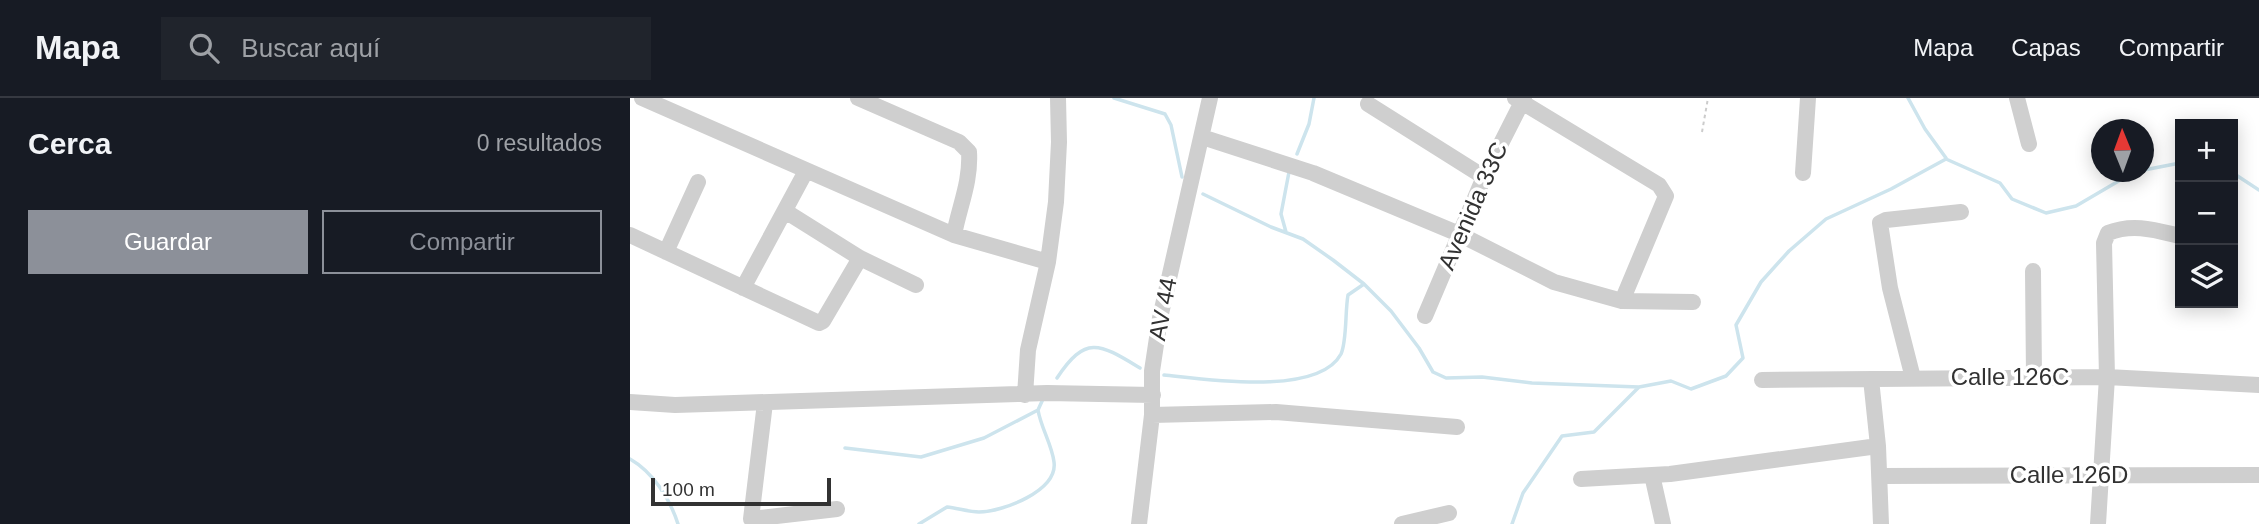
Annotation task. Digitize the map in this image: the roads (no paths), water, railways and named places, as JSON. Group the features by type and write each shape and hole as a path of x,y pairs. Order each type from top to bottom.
{"street":[{"path":"630,111 636,98"},
{"path":"642,98 954,235 1048,262"},
{"path":"858,98 959,142 969,152 964,200 954,235"},
{"path":"1025,395 1028,350 1048,262 1056,202 1058,98"},
{"name":"AV 44","path":"1139,524 1152,415 1152,371 1160,318 1210,98"},
{"path":"1803,173 1808,98"},
{"path":"2017,98 2029,144"},
{"path":"1520,99 1659,185 1666,196 1622,300"},
{"name":"Avenida 33C","path":"1425,316 1520,99"},
{"path":"1368,104 1484,177"},
{"path":"1202,137 1313,173 1460,234 1554,282 1622,300 1693,302"},
{"path":"743,288 806,171"},
{"path":"666,252 698,181"},
{"path":"785,211 860,258 916,285"},
{"path":"1913,378 1890,288 1880,223 1886,220 1961,212"},
{"path":"2098,524 2107,377 2104,243 2108,233 2136,226 2175,235"},
{"path":"630,235 818,323 823,321 860,258"},
{"path":"2033,271 2034,377"},
{"name":"Calle 126C","path":"1762,380 2107,377 2259,385"},
{"path":"1871,379 1878,446 1881,524"},
{"path":"630,402 675,405 1047,393 1153,394"},
{"path":"765,403 751,519 837,509"},
{"path":"1152,415 1276,412 1457,427"},
{"path":"1581,479 1652,475 1779,461 1878,446"},
{"path":"1652,475 1663,524"},
{"name":"Calle 126D","path":"1880,476 2259,475"},
{"path":"1402,524 1448,513"}],"waterway":[{"path":"1114,98 1165,114 1171,125 1182,177"},
{"path":"1297,154 1309,124 1314,98"},
{"path":"1908,98 1925,129 1946,158"},
{"path":"1203,194 1271,227 1303,239 1333,260 1364,284 1391,311 1433,372 1446,378 1482,377 1532,383 1639,387 1671,381 1691,389 1726,376 1743,358 1736,325 1761,282 1789,251 1826,219 1891,189 1946,159 2000,183 2012,199 2046,213 2076,206 2117,182"},
{"path":"2154,168 2175,164"},
{"path":"1286,232 1281,214 1289,172"},
{"path":"2238,176 2259,190"},
{"path":"1164,375 1259,382 1285,381 1309,376 1328,367 1341,354 1348,295 1364,284"},
{"path":"1057,378 1067,364 1085,349 1104,349 1140,368"},
{"path":"1512,524 1523,493 1562,436 1594,432 1639,387"},
{"path":"919,524 947,507 979,512 1014,504 1038,491 1047,482 1053,472 1054,462 1038,410 1043,399"},
{"path":"845,448 921,457 984,438 1038,410"},
{"path":"630,459 646,471 660,487 678,524"}]}
